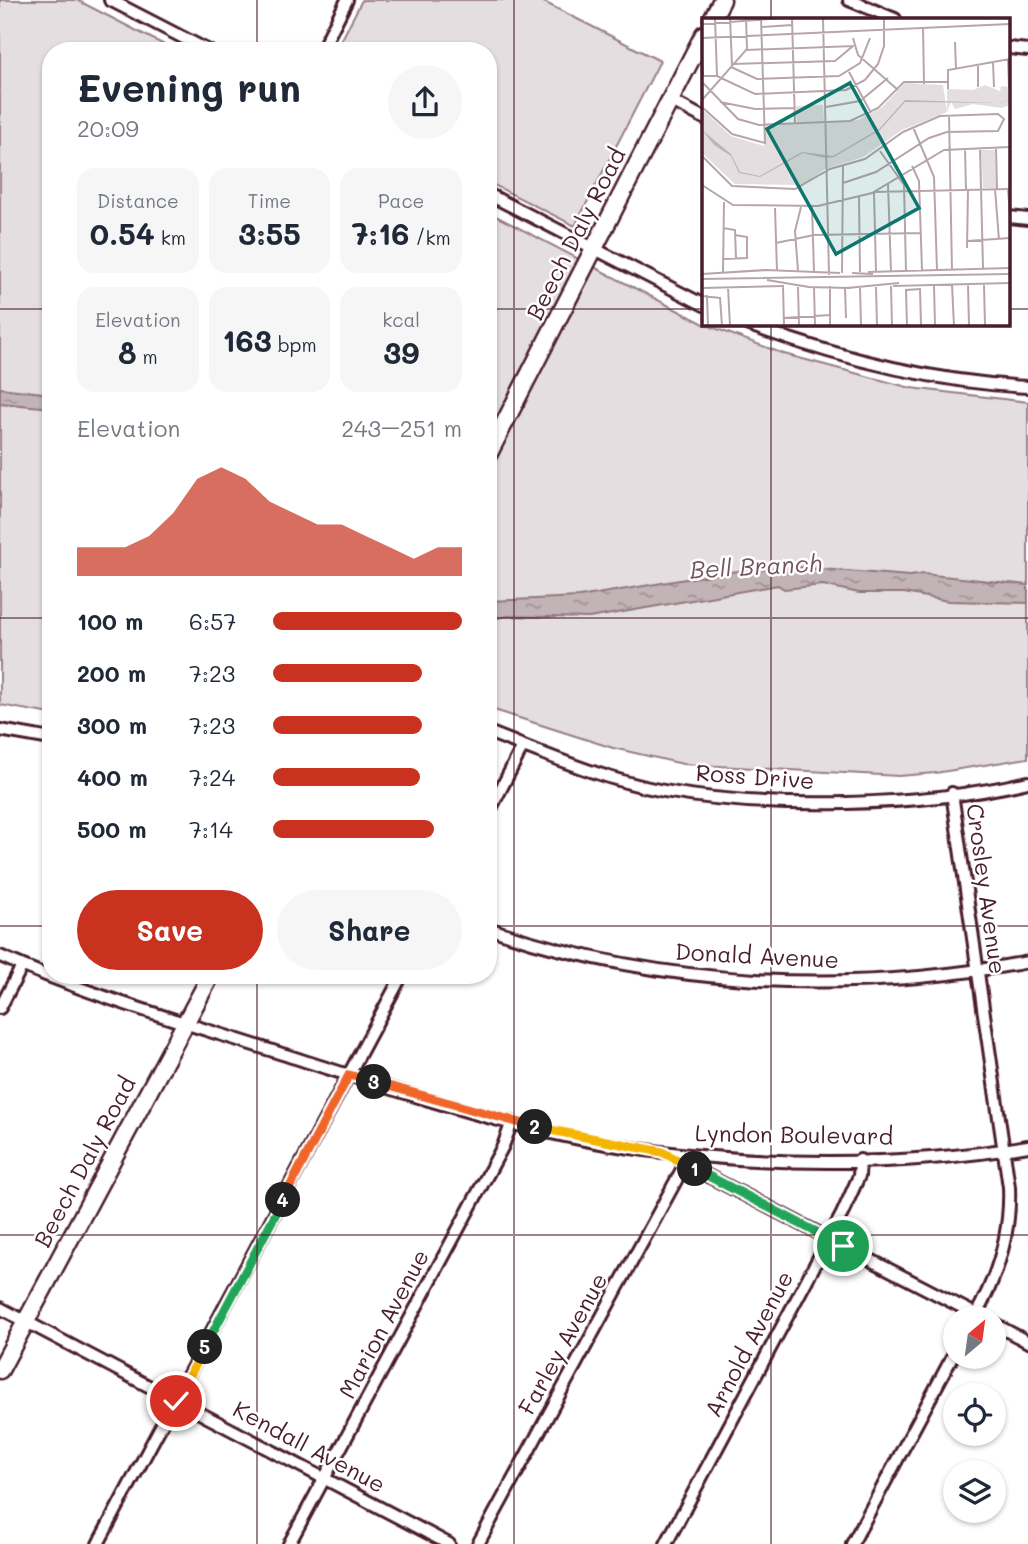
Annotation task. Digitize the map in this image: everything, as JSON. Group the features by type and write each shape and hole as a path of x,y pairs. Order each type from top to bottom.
{"main road":[{"path":"713,18 722,0"},
{"name":"Beech Daly Road","path":"497,438 702,38"},
{"name":"Beech Daly Road","path":"0,1370 206,984"}],"street":[{"path":"110,0 192,42"},
{"path":"326,42 347,0"},
{"path":"849,0 893,18"},
{"path":"1010,48 1028,50"},
{"path":"670,100 702,117"},
{"path":"497,199 702,305"},
{"path":"1010,217 1028,219"},
{"path":"753,326 835,355 888,368 965,382 1028,387"},
{"path":"0,730 42,737"},
{"name":"Ross Drive","path":"497,736 635,783 701,795 825,803 952,793 1028,782"},
{"path":"497,797 523,746"},
{"name":"Crosley Avenue","path":"952,793 1009,1187 1009,1230 997,1271 983,1306"},
{"name":"Donald Avenue","path":"497,930 616,963 685,974 807,982 891,980 1028,962"},
{"name":"Lyndon Boulevard","path":"0,956 42,974"},
{"path":"0,1008 22,966"},
{"name":"Lyndon Boulevard","path":"66,984 106,1000 512,1122 662,1152 762,1159 860,1160 1028,1146"},
{"path":"98,1544 397,984"},
{"name":"Marion Avenue","path":"289,1544 503,1146 512,1122"},
{"path":"662,1152 957,1306"},
{"name":"Arnold Avenue","path":"666,1544 850,1199 859,1176 860,1160"},
{"name":"Farley Avenue","path":"478,1544 685,1164"},
{"name":"Kendall Avenue","path":"0,1308 449,1544"},
{"path":"1006,1330 1028,1342"},
{"path":"852,1544 946,1369"}],"shaded area":[{"path":"0,0 77,0 159,42 42,42 42,712 0,705"},
{"path":"362,0 540,0 660,61 575,226 497,187 497,42 341,42"},
{"path":"497,217 702,323 702,326 709,326 784,354 911,388 1028,402 1028,758 899,776 683,764 613,748 497,711"}],"water":[{"path":"0,388 42,393 42,407 0,403"},
{"name":"Bell Branch","path":"796,567 910,576 923,574 1028,585 1028,603 948,601 904,593 859,593 823,585 784,589 778,585 589,618 497,618 497,601 579,597 727,572"}],"route":[{"path":"176,1401 349,1075 524,1125 662,1152 843,1246"}]}
